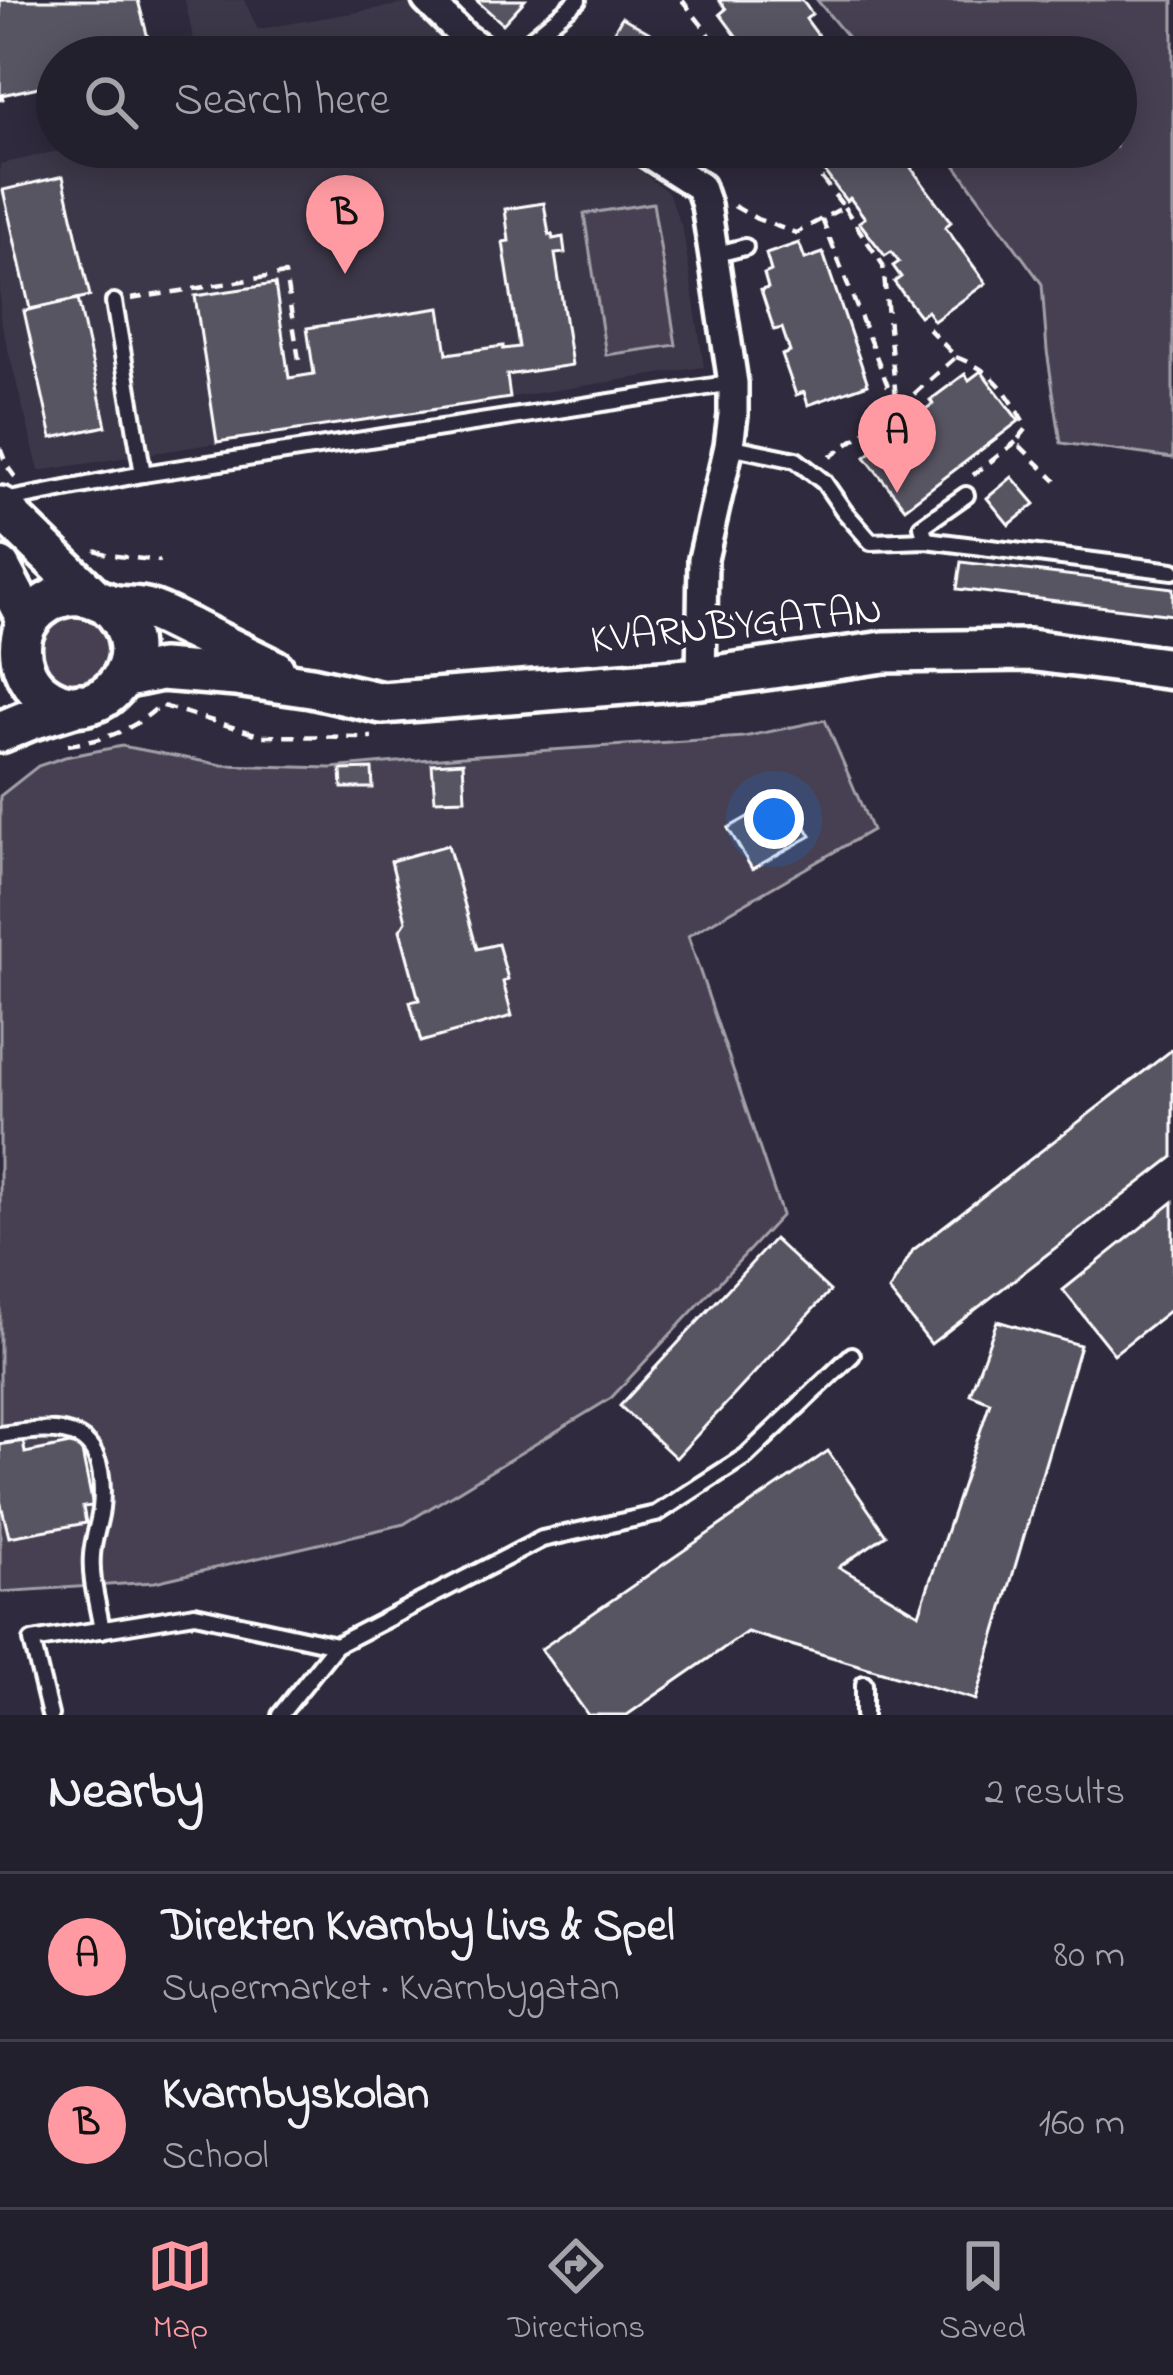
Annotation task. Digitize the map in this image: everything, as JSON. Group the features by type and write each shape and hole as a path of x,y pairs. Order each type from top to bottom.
{"street":[{"path":"427,0 463,36"},
{"path":"670,168 700,188 706,205 733,383 729,446 703,559 700,678"},
{"path":"0,732 99,700 123,678 130,638 119,616 2,499"},
{"path":"0,568 24,636 26,672 38,690 58,702 80,704"},
{"path":"0,687 41,607 76,594 100,601"},
{"name":"KVARNBYGATAN","path":"100,601 146,608 311,688"},
{"name":"KVARNBYGATAN","path":"123,678 161,670 236,676 382,703 700,678 884,652 1029,650 1173,669"}],"lane":[{"path":"534,36 578,0"},
{"path":"713,255 745,247"},
{"path":"114,302 143,474"},
{"path":"2,499 733,383"},
{"path":"729,446 796,460 824,482 871,542 926,540 1173,572"},
{"path":"926,540 922,526 964,489"},
{"path":"280,1715 336,1645 542,1539 656,1514 746,1456 853,1355"},
{"path":"0,1435 51,1430 74,1434 87,1440 95,1452 101,1504 91,1569 102,1630"},
{"path":"50,1715 32,1641 194,1614 336,1645"},
{"path":"864,1684 864,1715"}],"path":[{"path":"682,0 710,36"},
{"path":"813,168 883,265 897,409"},
{"path":"757,218 796,233 844,207"},
{"path":"822,218 897,409"},
{"path":"114,302 285,274 300,366"},
{"path":"924,324 956,357 979,365 1006,389 1027,428 964,489"},
{"path":"810,471 897,409 956,357"},
{"path":"1016,442 1056,481"},
{"path":"0,448 16,478 2,499"}],"shaded area":[{"path":"185,0 244,0 258,29 410,3 453,36 193,36"},
{"path":"817,0 1173,0 1173,458 1061,443 1042,284 957,168 1137,168 1137,36 847,36"},
{"path":"36,156 36,168 637,168 668,192 683,230 704,367 39,471 0,318 0,164"},
{"path":"653,203 676,345 606,355 584,214"},
{"path":"75,616 98,626 108,649 98,672 75,682 52,672 42,649 52,626"},
{"path":"825,720 872,830 688,936 782,1215 611,1398 404,1524 155,1582 0,1592 0,796 38,766 122,746 222,765 331,768 744,737"}],"building":[{"path":"0,0 138,0 147,36 36,36 36,88 2,95 0,100"},
{"path":"476,0 525,0 503,24"},
{"path":"719,0 802,0 812,14 806,19 819,36 736,36 720,14 726,9"},
{"path":"622,17 655,36 611,36"},
{"path":"822,168 911,168 951,222 945,227 986,283 934,321 927,311 920,316 894,282 901,277 893,266 899,262 891,252 885,256 859,222 865,218 850,198 846,201"},
{"path":"63,176 90,296 30,309 3,190"},
{"path":"544,203 549,235 563,237 565,253 555,254 572,365 507,375 510,398 217,442 195,296 275,284 289,378 314,374 307,328 440,308 447,354 519,347 503,242 509,241 505,209"},
{"path":"799,243 805,259 823,253 868,384 808,405 804,392 796,395 782,355 790,352 782,328 774,330 761,290 768,288 764,274 771,271 766,254"},
{"path":"78,299 106,426 52,438 24,311"},
{"path":"981,371 1019,421 905,508 865,457 965,374 969,380"},
{"path":"1012,477 1035,504 1009,525 987,498"},
{"path":"961,562 1173,588 1173,615 957,589"},
{"path":"463,762 465,799 435,800 432,764"},
{"path":"372,769 373,788 342,788 341,770"},
{"path":"787,795 811,836 752,869 728,828"},
{"path":"448,845 477,949 498,944 512,1016 421,1042 410,1002 419,1000 400,930 406,921 391,861"},
{"path":"1173,1049 1173,1157 931,1344 889,1291 913,1250"},
{"path":"1173,1202 1173,1308 1114,1354 1063,1290"},
{"path":"774,1239 830,1291 676,1458 620,1406"},
{"path":"997,1321 1080,1345 976,1700 747,1632 627,1715 588,1715 541,1649 828,1451 886,1535 839,1567 919,1614 990,1402 970,1394"},
{"path":"23,1439 25,1453 80,1442 93,1506 83,1507 86,1523 9,1537 0,1500 0,1443"}],"place":[{"name":"Kvarnbyskolan","path":"345,274"},
{"name":"Direkten Kvarnby Livs & Spel","path":"897,493"}]}
